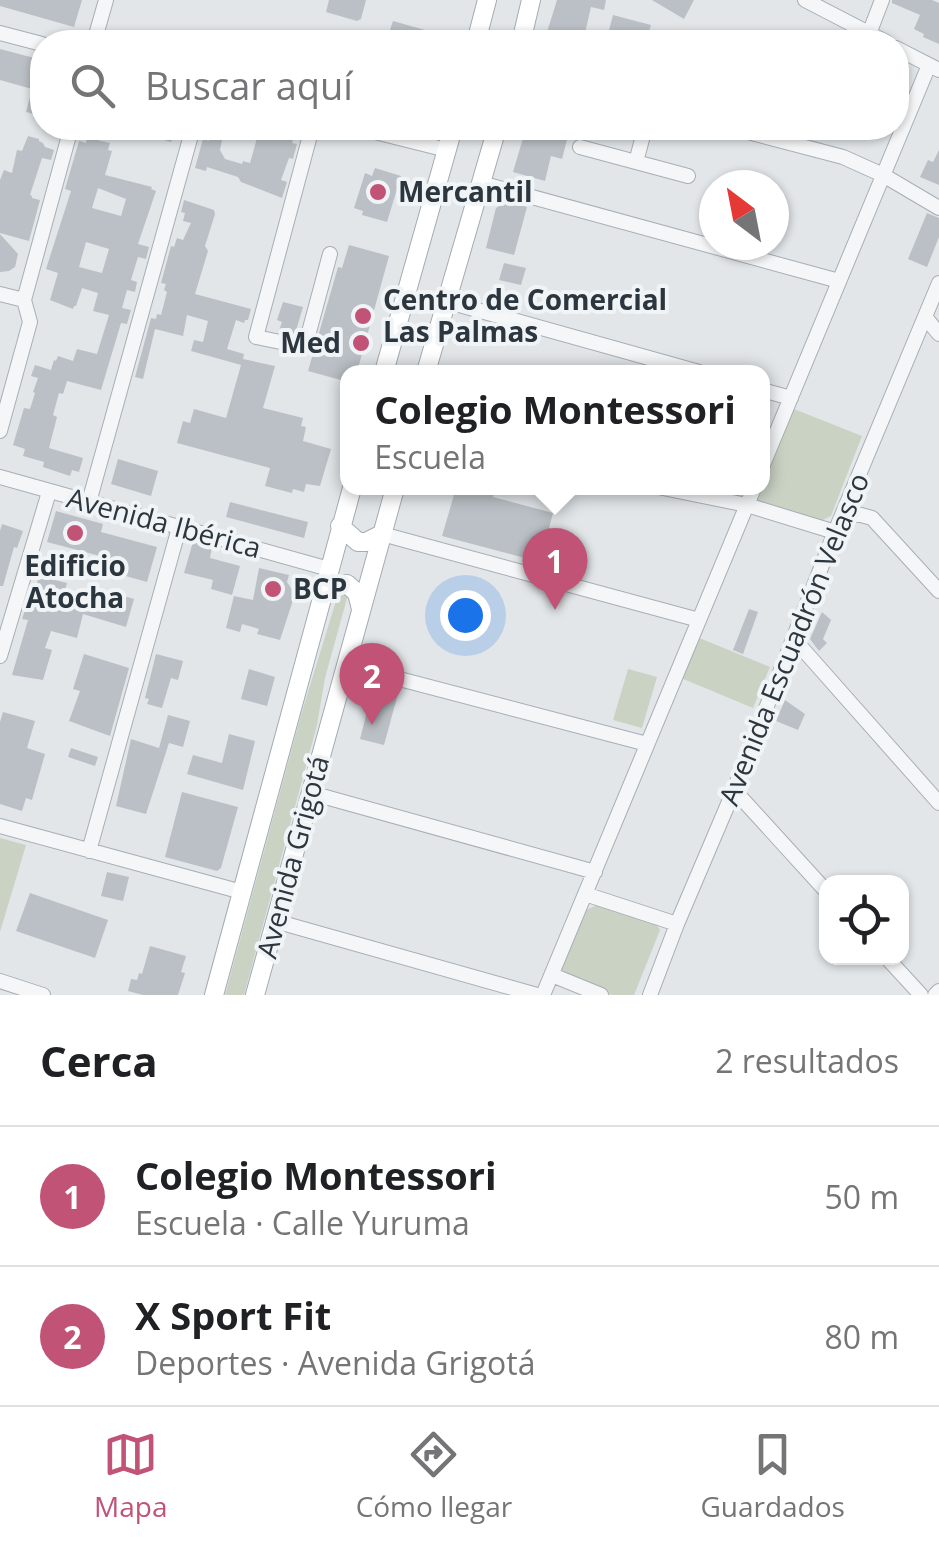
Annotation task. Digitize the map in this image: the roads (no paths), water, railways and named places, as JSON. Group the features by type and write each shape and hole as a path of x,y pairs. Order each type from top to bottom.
{"main road":[{"path":"479,30 488,0"},
{"path":"523,30 531,0"},
{"path":"386,365 450,140"},
{"path":"428,365 494,140"},
{"name":"Avenida Grigotá","path":"214,995 350,495"},
{"name":"Avenida Grigotá","path":"255,995 393,495"},
{"path":"340,526 358,542 382,534"},
{"path":"322,597 335,586 347,584 357,593 362,610"}],"street":[{"path":"97,30 106,0"},
{"path":"805,0 861,30"},
{"path":"871,30 882,0"},
{"path":"0,33 30,41"},
{"path":"909,55 934,68 909,121"},
{"path":"0,431 30,322 24,300 68,140"},
{"path":"89,502 190,140"},
{"path":"309,140 256,337 303,354 330,254"},
{"path":"407,140 447,150"},
{"path":"636,162 642,140"},
{"path":"778,140 843,157 939,208"},
{"path":"770,448 900,140"},
{"path":"580,147 688,176"},
{"path":"481,183 840,281"},
{"name":"Avenida Escuadrón Velasco","path":"650,995 939,283"},
{"path":"0,294 24,300"},
{"path":"445,301 674,365"},
{"path":"926,318 939,334"},
{"path":"770,392 791,398"},
{"name":"Avenida Ibérica","path":"0,477 329,568"},
{"path":"0,656 49,492"},
{"path":"695,495 835,532"},
{"path":"275,922 540,995 552,975 751,495"},
{"path":"844,514 872,518 939,591"},
{"path":"89,851 179,528"},
{"path":"382,534 699,620"},
{"path":"926,576 939,564"},
{"path":"793,638 939,803"},
{"path":"346,665 647,744"},
{"path":"734,790 819,883"},
{"path":"310,794 594,872"},
{"path":"0,826 242,892"},
{"path":"585,894 677,924"},
{"path":"893,965 921,995"},
{"path":"552,975 601,995"},
{"path":"0,982 43,995"}],"place":[{"name":"Mercantil","path":"378,192"},
{"name":"Centro de Comercial Las Palmas","path":"363,316"},
{"name":"Med","path":"361,343"},
{"name":"Edificio Atocha","path":"75,533"},
{"name":"BCP","path":"273,589"},
{"name":"Colegio Montessori","path":"555,610"},
{"name":"X Sport Fit","path":"372,725"}]}
